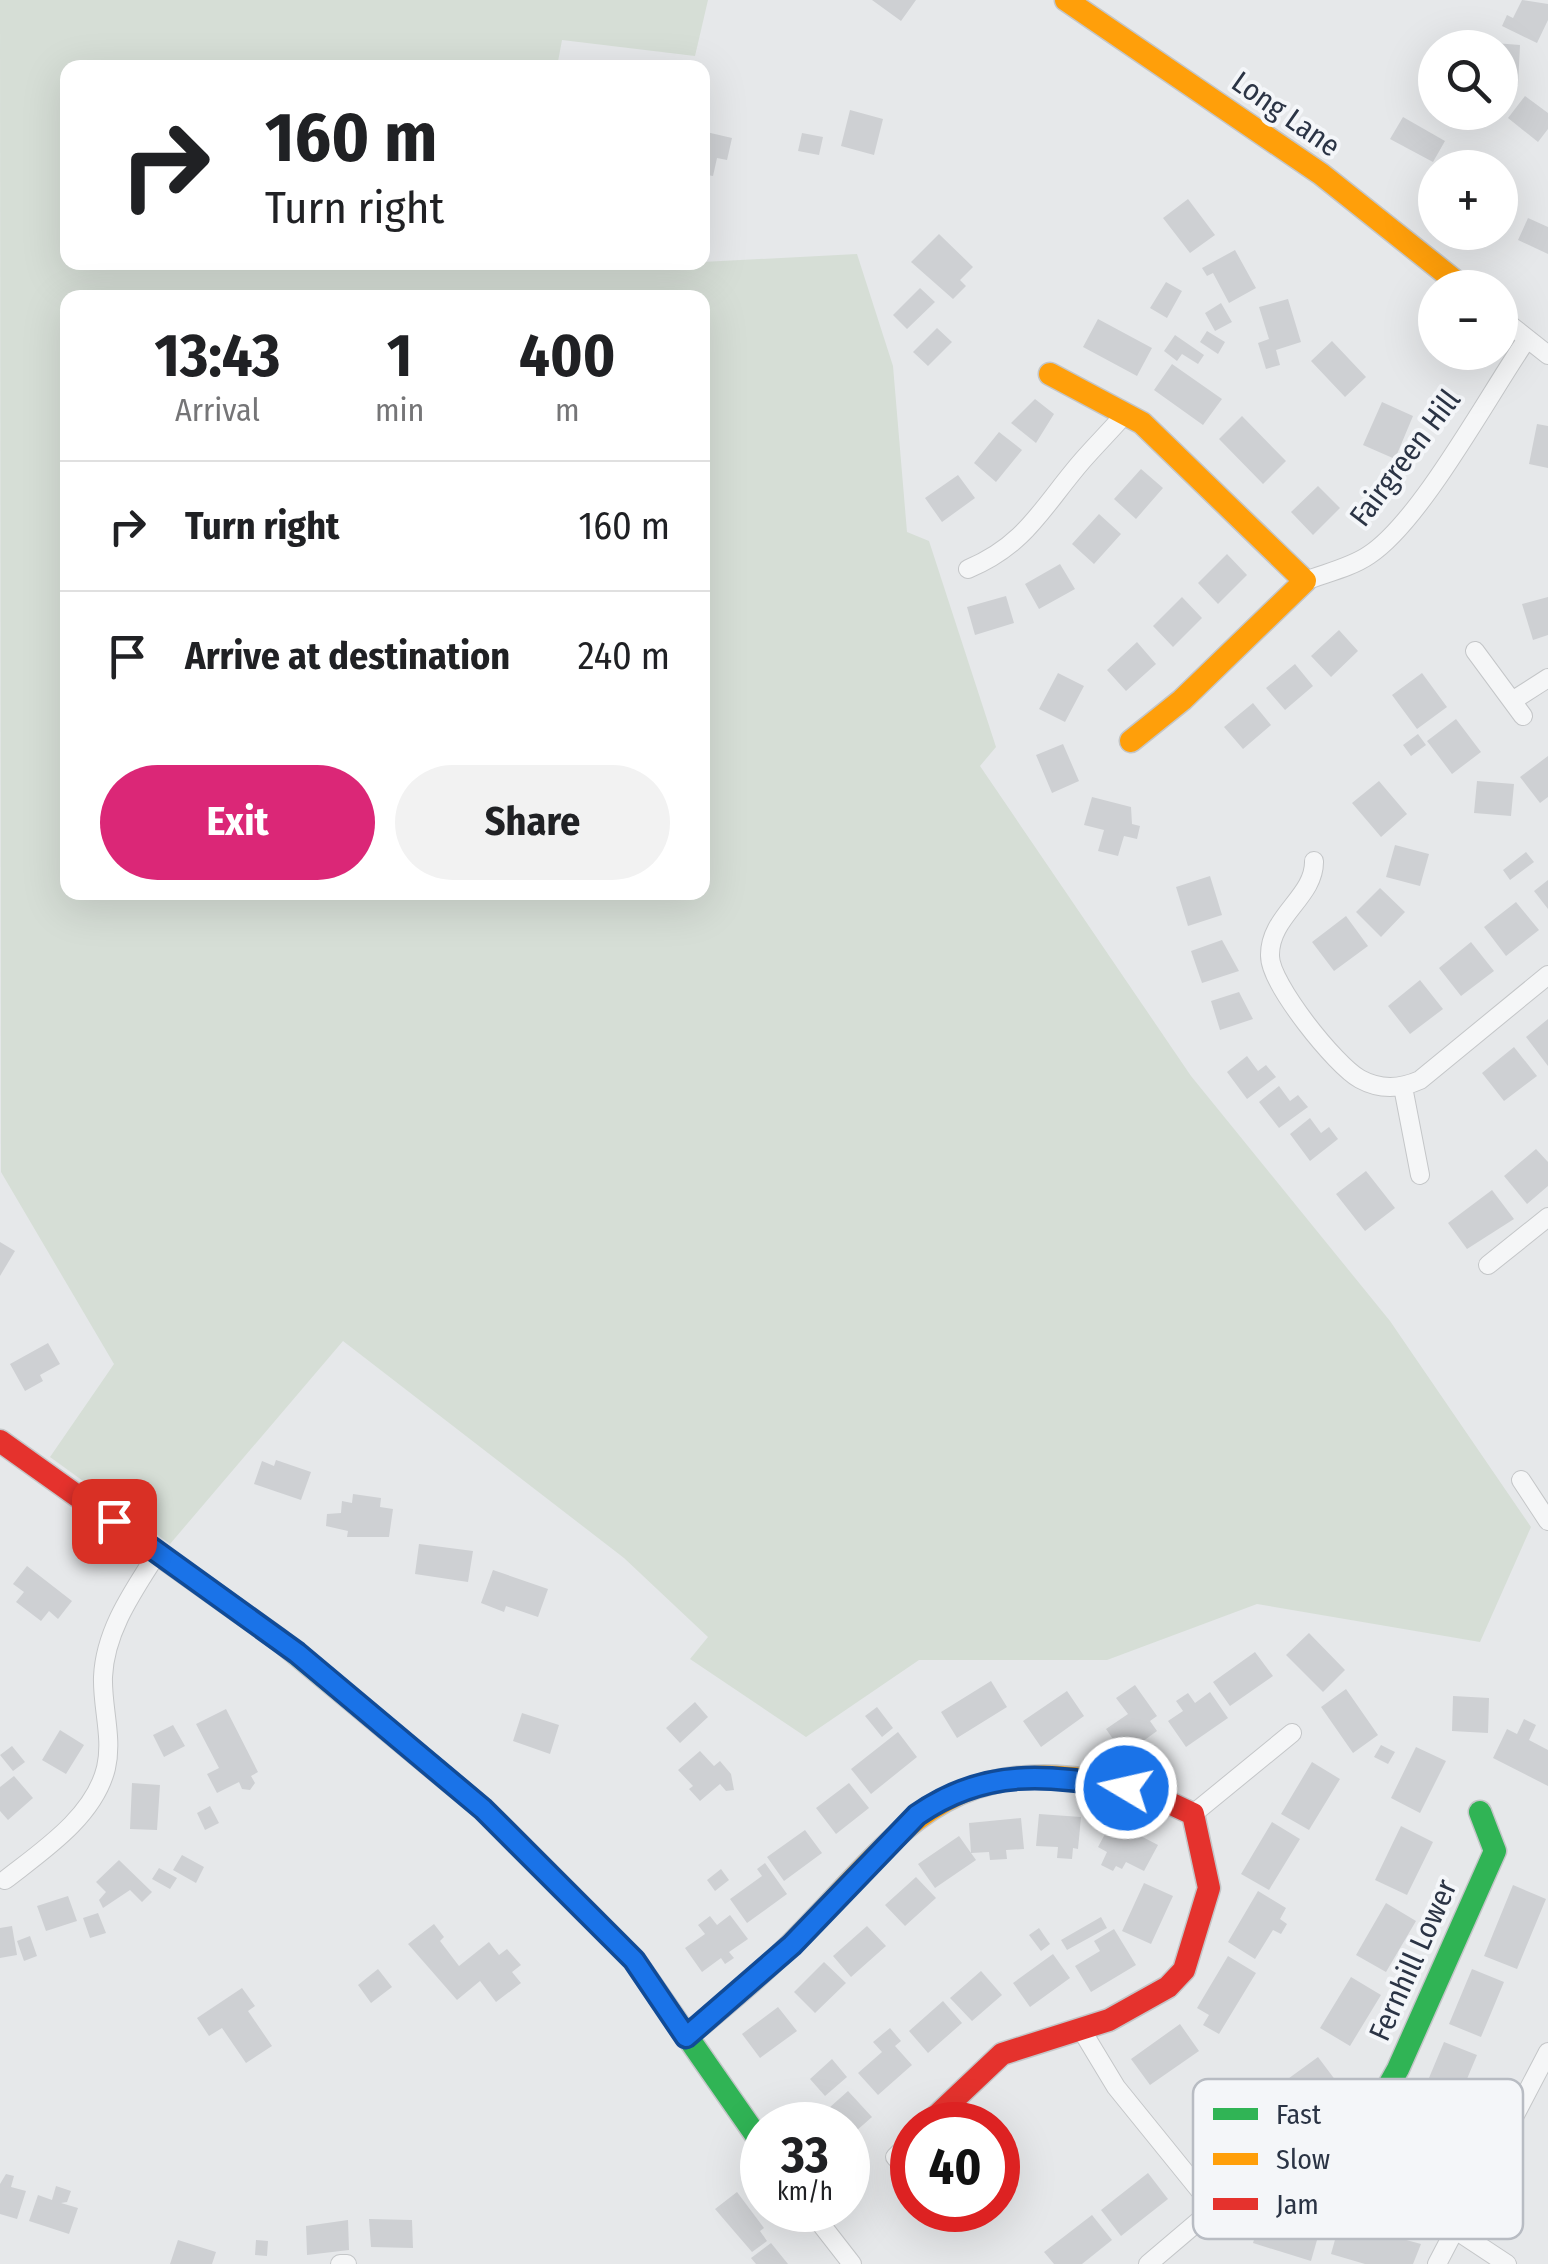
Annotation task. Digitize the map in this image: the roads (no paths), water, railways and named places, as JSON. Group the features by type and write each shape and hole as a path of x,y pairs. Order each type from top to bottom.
{"street":[{"name":"Long Lane","path":"1066,0 1321,174 1441,270"},
{"path":"1518,331 1548,355"},
{"name":"Fairgreen Hill","path":"1131,741 1182,700 1305,580 1367,557 1388,540 1527,339"},
{"path":"1050,374 1142,423 1305,580"},
{"path":"968,569 990,560 1035,524 1084,459 1125,414"},
{"path":"1475,652 1518,709 1548,678"},
{"path":"1314,861 1314,878 1273,935 1270,957 1274,975 1350,1072 1382,1086 1403,1087 1420,1080 1548,975"},
{"path":"1403,1087 1420,1174"},
{"path":"1488,1264 1548,1217"},
{"path":"0,1441 307,1661 483,1809 634,1960 740,2113"},
{"path":"1521,1480 1548,1521"},
{"path":"5,1880 74,1821 96,1793 106,1768 103,1676 109,1644 126,1602 158,1552"},
{"path":"1192,1814 1292,1732"},
{"path":"686,2037 772,1964 917,1815 943,1796 982,1781 1033,1777 1158,1795 1192,1814 1209,1888 1204,1915 1184,1970 1140,2005 1082,2030 1002,2054 951,2102"},
{"name":"Fernhill Lower","path":"1391,2079 1495,1851 1480,1812"},
{"path":"1082,2030 1116,2088 1193,2182"},
{"path":"1523,2099 1548,2052"},
{"path":"1157,2261 1193,2228"},
{"path":"827,2232 852,2264"},
{"path":"1437,2264 1449,2239"},
{"path":"1469,2239 1508,2264"},
{"path":"340,2264 347,2264"}]}
